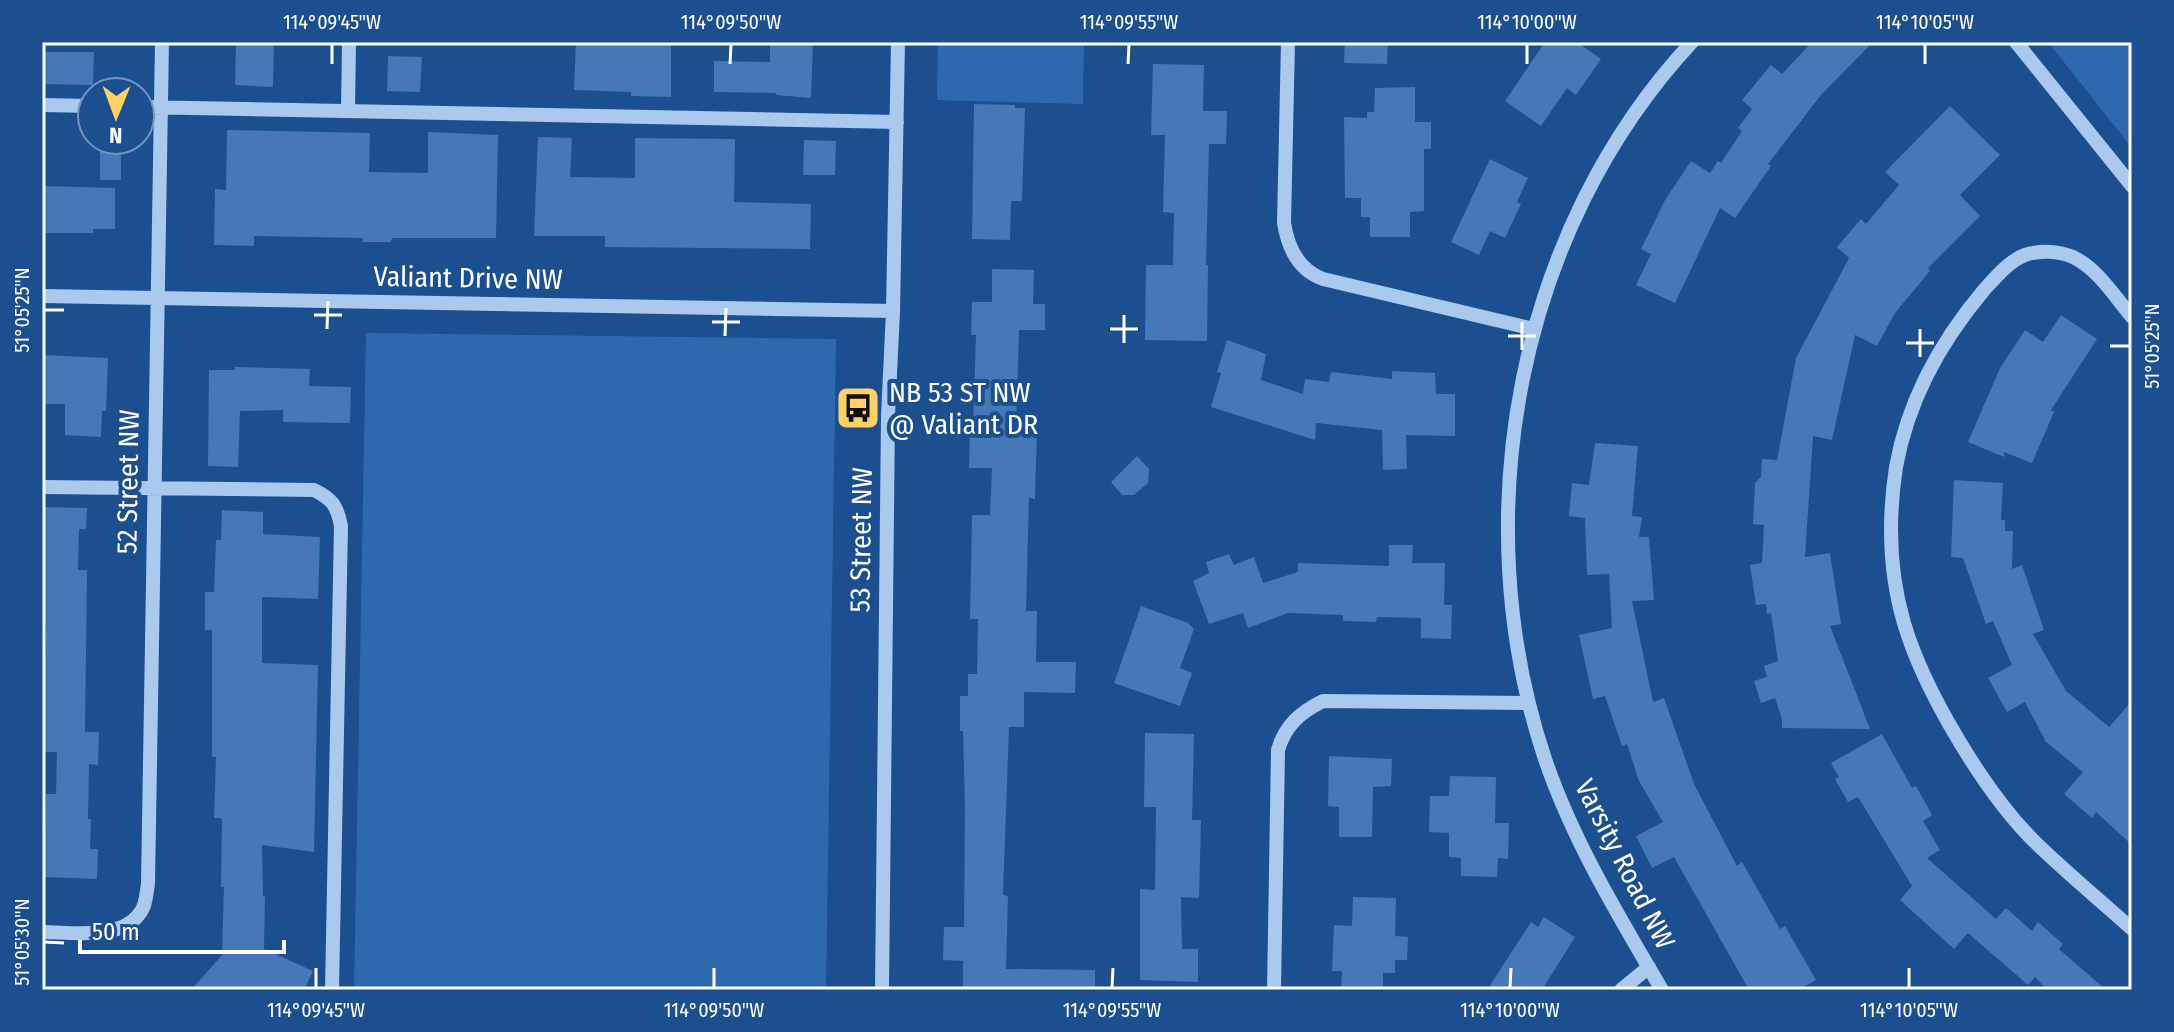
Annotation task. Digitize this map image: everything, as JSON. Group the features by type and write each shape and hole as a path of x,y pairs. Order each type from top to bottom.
{"street":[{"name":"52 Street NW","path":"42,932 102,933 121,927 135,920 144,906 148,883 162,42"},
{"path":"348,111 349,42"},
{"name":"53 Street NW","path":"882,990 888,416 898,42"},
{"path":"1288,42 1284,223 1287,241 1302,265 1323,279 1534,329"},
{"path":"2016,42 2132,186"},
{"name":"Varsity Road NW","path":"1662,990 1566,816 1529,703 1512,604 1507,521 1510,465 1519,397 1534,329 1554,270 1582,203 1632,118 1686,44"},
{"path":"42,105 76,106"},
{"path":"156,107 897,122"},
{"path":"2132,317 2096,275 2071,256 2043,252 2024,255 1993,280 1939,351 1911,411 1896,466 1890,540 1898,595 1916,658 1972,760 2004,807 2036,843 2132,929"},
{"name":"Valiant Drive NW","path":"42,296 893,311"},
{"path":"42,487 314,490 331,499 338,508 341,526 332,990"},
{"path":"1274,990 1278,750 1290,724 1303,711 1323,701 1529,703"},
{"path":"1621,990 1649,967"}],"shaded area":[{"path":"938,42 1084,42 1083,104 937,100"},
{"path":"2048,42 2132,42 2132,148"},
{"path":"366,333 836,339 826,990 354,990"}],"building":[{"path":"236,42 274,42 273,87 235,85"},
{"path":"576,42 671,42 671,97 574,90"},
{"path":"770,42 813,42 811,98 776,93 714,92 714,61 770,62"},
{"path":"1345,42 1388,42 1387,64 1344,63"},
{"path":"1545,42 1577,42 1601,59 1576,95 1567,88 1541,126 1505,101"},
{"path":"1812,42 1873,42 1821,95 1768,164 1771,166 1735,218 1720,208 1675,303 1636,285 1651,254 1641,249 1665,200 1691,161 1710,173 1718,161 1721,163 1742,131 1738,128 1752,109 1742,100 1771,65 1782,74"},
{"path":"42,52 94,52 93,76 76,76 76,85 42,84"},
{"path":"388,56 422,57 420,92 387,91"},
{"path":"1153,64 1204,65 1203,111 1227,111 1226,144 1209,144 1207,341 1145,340 1146,265 1173,265 1174,213 1163,212 1165,135 1151,135"},
{"path":"1415,87 1415,122 1431,122 1431,149 1424,149 1424,211 1410,212 1410,237 1370,237 1370,217 1361,217 1361,198 1345,198 1344,117 1367,118 1367,112 1374,112 1375,88"},
{"path":"974,104 1025,108 1022,201 1011,201 1010,240 972,239"},
{"path":"1950,106 2000,155 1960,195 1980,216 1928,268 1930,271 1895,313 1877,346 1855,335 1832,440 1813,436 1805,557 1830,553 1841,624 1830,626 1870,729 1782,728 1775,698 1761,703 1754,681 1767,677 1764,666 1778,661 1771,613 1767,614 1766,604 1756,605 1750,565 1762,563 1764,525 1753,524 1755,483 1761,477 1762,459 1777,460 1796,358 1849,258 1837,247 1861,219 1866,224 1899,185 1885,172"},
{"path":"227,130 370,133 369,172 428,173 428,132 498,135 496,238 392,238 391,242 362,242 363,238 254,236 254,246 214,245 215,189 226,190"},
{"path":"538,137 572,138 570,177 635,178 635,138 735,139 734,202 811,204 810,249 605,247 605,236 534,236"},
{"path":"804,140 836,141 835,175 803,175"},
{"path":"100,156 121,156 121,180 100,180"},
{"path":"1490,159 1528,178 1517,202 1521,204 1505,238 1490,231 1479,255 1451,242"},
{"path":"42,186 115,188 115,229 93,229 93,233 42,233"},
{"path":"992,269 1034,270 1033,304 1045,304 1045,330 1019,330 1016,429 1037,430 1035,499 1029,498 1026,611 1037,611 1036,662 1076,662 1075,693 1024,692 1024,727 1009,727 1003,895 1008,896 1006,969 1095,970 1095,990 963,990 963,961 943,960 944,927 964,927 965,807 960,696 968,696 968,674 977,674 978,619 970,619 972,515 990,515 992,468 969,468 976,335 971,335 972,302 992,302"},
{"path":"2061,315 2097,339 2051,410 2054,412 2032,463 2004,452 2004,457 1968,442 2000,368 2025,330 2043,342"},
{"path":"1227,340 1266,354 1261,380 1303,394 1305,379 1329,382 1331,372 1392,379 1392,371 1435,373 1436,394 1455,394 1455,436 1406,435 1407,469 1383,470 1382,430 1316,423 1315,440 1211,407"},
{"path":"42,355 108,358 106,411 102,411 101,437 65,435 65,404 42,404"},
{"path":"235,367 310,369 309,386 351,387 350,423 283,422 283,410 240,411 238,467 208,466 209,370 235,370"},
{"path":"1595,443 1638,446 1632,516 1642,517 1639,537 1649,537 1654,600 1632,601 1653,702 1664,698 1694,784 1737,866 1742,862 1780,929 1785,926 1816,980 1798,990 1749,990 1674,857 1652,868 1636,836 1663,822 1639,781 1627,744 1622,746 1605,696 1593,699 1579,635 1612,628 1609,574 1587,575 1585,518 1569,516 1572,483 1589,485"},
{"path":"1137,456 1149,469 1148,483 1134,495 1122,495 1111,482"},
{"path":"1954,480 2003,483 2001,520 2005,520 2005,531 2013,531 2012,569 2022,565 2044,630 2033,634 2066,691 2109,727 2132,701 2132,845 2096,812 2092,818 2064,794 2083,772 2046,742 2025,702 2007,712 1988,678 2012,665 1993,621 1986,624 1963,558 1951,557"},
{"path":"42,507 87,508 86,529 79,529 78,570 87,570 85,732 99,732 98,765 89,764 88,819 91,819 90,849 98,849 97,879 44,877 46,794 56,794 57,752 42,752 46,625 42,625"},
{"path":"222,510 263,512 263,534 320,537 318,599 262,597 262,663 318,665 314,852 262,845 264,949 313,971 304,990 191,990 222,955 222,821 221,818 214,818 216,757 212,757 212,630 205,630 205,592 214,592 216,540 221,540"},
{"path":"1389,545 1413,545 1412,563 1445,563 1444,605 1452,605 1451,639 1421,638 1421,618 1377,617 1376,622 1343,621 1343,615 1288,613 1248,628 1243,613 1209,624 1193,581 1209,573 1206,562 1229,554 1234,565 1254,557 1263,583 1298,572 1298,563 1389,566"},
{"path":"1141,606 1188,623 1194,629 1180,668 1192,673 1180,706 1114,683"},
{"path":"1145,733 1194,734 1192,820 1201,820 1199,898 1181,897 1182,949 1198,949 1198,982 1140,980 1140,889 1155,890 1156,807 1144,807"},
{"path":"1882,734 1912,788 1916,786 1932,815 1923,821 1940,850 1927,858 1996,919 2006,908 2032,931 2038,922 2063,944 2059,949 2106,990 2047,990 2035,977 2028,985 1968,933 1954,949 1900,900 1912,886 1858,797 1848,802 1835,779 1839,777 1831,763"},
{"path":"1329,756 1392,759 1391,786 1373,787 1372,837 1339,837 1339,807 1328,806"},
{"path":"1450,776 1496,777 1495,823 1509,823 1508,859 1498,858 1497,877 1461,876 1461,858 1449,857 1449,833 1429,832 1430,796 1449,796"},
{"path":"1353,897 1396,898 1395,936 1408,937 1407,960 1395,960 1395,973 1383,973 1383,990 1341,990 1342,971 1332,971 1334,925 1352,926"},
{"path":"1544,917 1575,937 1542,990 1487,990 1531,922 1538,927"}],"place":[{"name":"NB 53 ST NW @ Valiant DR","path":"858,408"}]}
